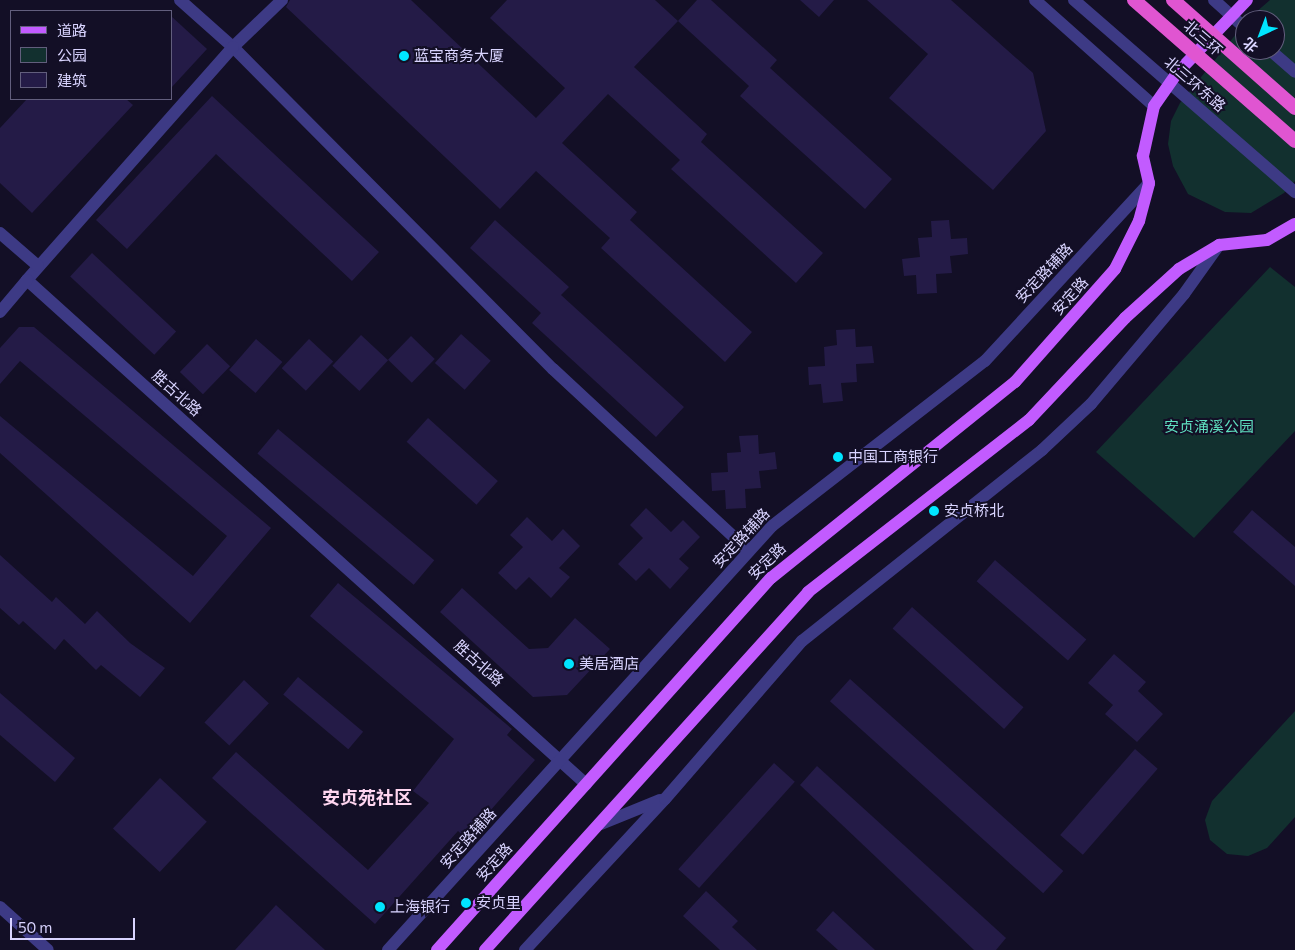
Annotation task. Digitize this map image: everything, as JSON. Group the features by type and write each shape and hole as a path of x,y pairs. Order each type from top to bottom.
{"highway":[{"name":"北三环","path":"1134,0 1295,141"},
{"name":"北三环","path":"1173,0 1295,108"}],"main road":[{"path":"1149,183 1143,156 1154,106 1177,73 1247,0"},
{"name":"安定路","path":"438,950 771,578 1015,382 1115,269 1139,221 1149,183"},
{"path":"485,950 601,824 808,592 1029,420 1125,318 1188,264 1219,245 1267,240 1295,225"}],"street":[{"path":"180,0 232,47 553,369 749,551"},
{"path":"0,312 38,266 232,47 282,0"},
{"path":"1035,0 1154,106"},
{"name":"北三环东路","path":"1074,0 1295,192"},
{"path":"1214,0 1235,19"},
{"path":"1281,60 1295,72"},
{"name":"安定路辅路","path":"388,950 749,551 806,497 985,361 1149,183"},
{"path":"0,233 38,266"},
{"path":"525,950 665,798 804,639 1042,450 1091,404 1184,294 1219,245"},
{"name":"胜古北路","path":"27,280 562,759 586,784"},
{"path":"601,824 665,798"},
{"path":"0,907 43,948"}],"green space":[{"path":"1270,0 1295,0 1295,181 1284,193 1251,213 1225,212 1188,194 1173,166 1168,144 1171,121 1180,103 1235,35 1235,60 1285,60 1285,10 1258,10"},
{"name":"安贞涌溪公园","path":"1270,267 1295,287 1295,431 1194,538 1096,452"},
{"path":"1295,711 1295,817 1267,848 1248,856 1227,854 1210,840 1205,820 1212,801"}],"building":[{"path":"290,0 411,0 536,118 565,88 490,18 507,0 655,0 678,21 634,67 707,134 701,142 823,253 796,283 671,169 680,160 608,94 562,143 637,212 630,220 752,332 725,362 601,248 610,238 536,171 500,209 286,7"},
{"path":"697,0 711,0 777,60 770,68 892,179 865,209 740,96 749,86 678,21"},
{"path":"800,0 834,0 819,17"},
{"path":"867,0 951,0 1033,73 1046,131 993,190 889,98 928,54"},
{"path":"172,17 207,49 172,87"},
{"path":"212,96 379,252 352,281 216,154 127,249 96,220"},
{"path":"26,100 127,100 133,105 32,213 0,183 0,128"},
{"path":"495,220 569,287 561,295 684,407 656,437 532,323 541,313 470,248"},
{"path":"949,220 951,239 967,238 968,254 950,256 952,273 936,274 937,293 917,294 916,275 904,276 902,259 920,257 918,238 932,237 931,221"},
{"path":"92,253 176,331 154,355 70,276"},
{"path":"19,327 34,327 271,528 190,623 0,453 0,416 193,576 227,536 20,361 0,384 0,348"},
{"path":"855,329 856,347 872,346 874,363 856,364 857,382 841,383 843,401 823,403 821,384 809,385 808,367 825,366 824,347 837,345 836,330"},
{"path":"461,334 491,361 465,390 435,363"},
{"path":"361,335 388,360 359,391 332,366"},
{"path":"411,336 435,359 412,383 388,360"},
{"path":"256,339 282,362 256,393 229,370"},
{"path":"309,339 333,362 306,391 282,368"},
{"path":"207,344 230,366 203,394 180,372"},
{"path":"428,418 498,481 476,505 407,442"},
{"path":"278,429 434,560 414,585 257,454"},
{"path":"758,435 759,454 775,452 777,469 759,471 761,488 745,489 746,508 726,509 725,490 712,491 711,473 728,472 727,453 741,452 739,436"},
{"path":"646,508 671,532 683,520 700,537 679,559 689,568 670,589 649,568 636,581 618,564 643,538 630,525"},
{"path":"1252,510 1295,547 1295,586 1233,532"},
{"path":"527,517 552,541 563,529 580,546 559,568 570,577 551,598 529,577 516,590 498,573 523,547 510,535"},
{"path":"0,555 52,602 56,597 85,624 97,611 130,643 165,668 140,697 101,665 96,670 64,639 55,650 23,621 19,625 0,608"},
{"path":"995,560 1086,639 1068,661 977,581"},
{"path":"338,583 512,729 507,735 535,760 466,838 458,831 375,924 212,778 236,752 368,870 429,803 413,791 454,739 310,616"},
{"path":"462,588 529,649 548,648 575,618 610,649 567,695 533,697 440,612"},
{"path":"912,607 1023,707 1004,729 893,629"},
{"path":"1114,654 1146,682 1138,691 1163,714 1137,742 1105,714 1113,705 1088,683"},
{"path":"298,677 363,732 348,749 283,695"},
{"path":"850,679 1063,871 1043,893 830,701"},
{"path":"244,680 269,703 229,746 204,722"},
{"path":"0,693 75,758 55,782 0,735"},
{"path":"1135,749 1158,769 1083,855 1060,835"},
{"path":"774,763 795,782 699,888 678,869"},
{"path":"817,766 1006,938 996,950 974,950 800,785"},
{"path":"160,778 207,822 160,872 113,828"},
{"path":"706,891 738,921 732,927 757,950 720,950 683,916"},
{"path":"276,905 325,950 235,950"},
{"path":"833,911 875,950 838,950 816,930"}],"place":[{"name":"蓝宝商务大厦","path":"404,56"},
{"name":"中国工商银行","path":"838,457"},
{"name":"安贞桥北","path":"934,511"},
{"name":"美居酒店","path":"569,664"},
{"name":"安贞里","path":"466,903"},
{"name":"上海银行","path":"380,907"}],"district":[{"name":"安贞苑社区","path":"367,797"}]}
